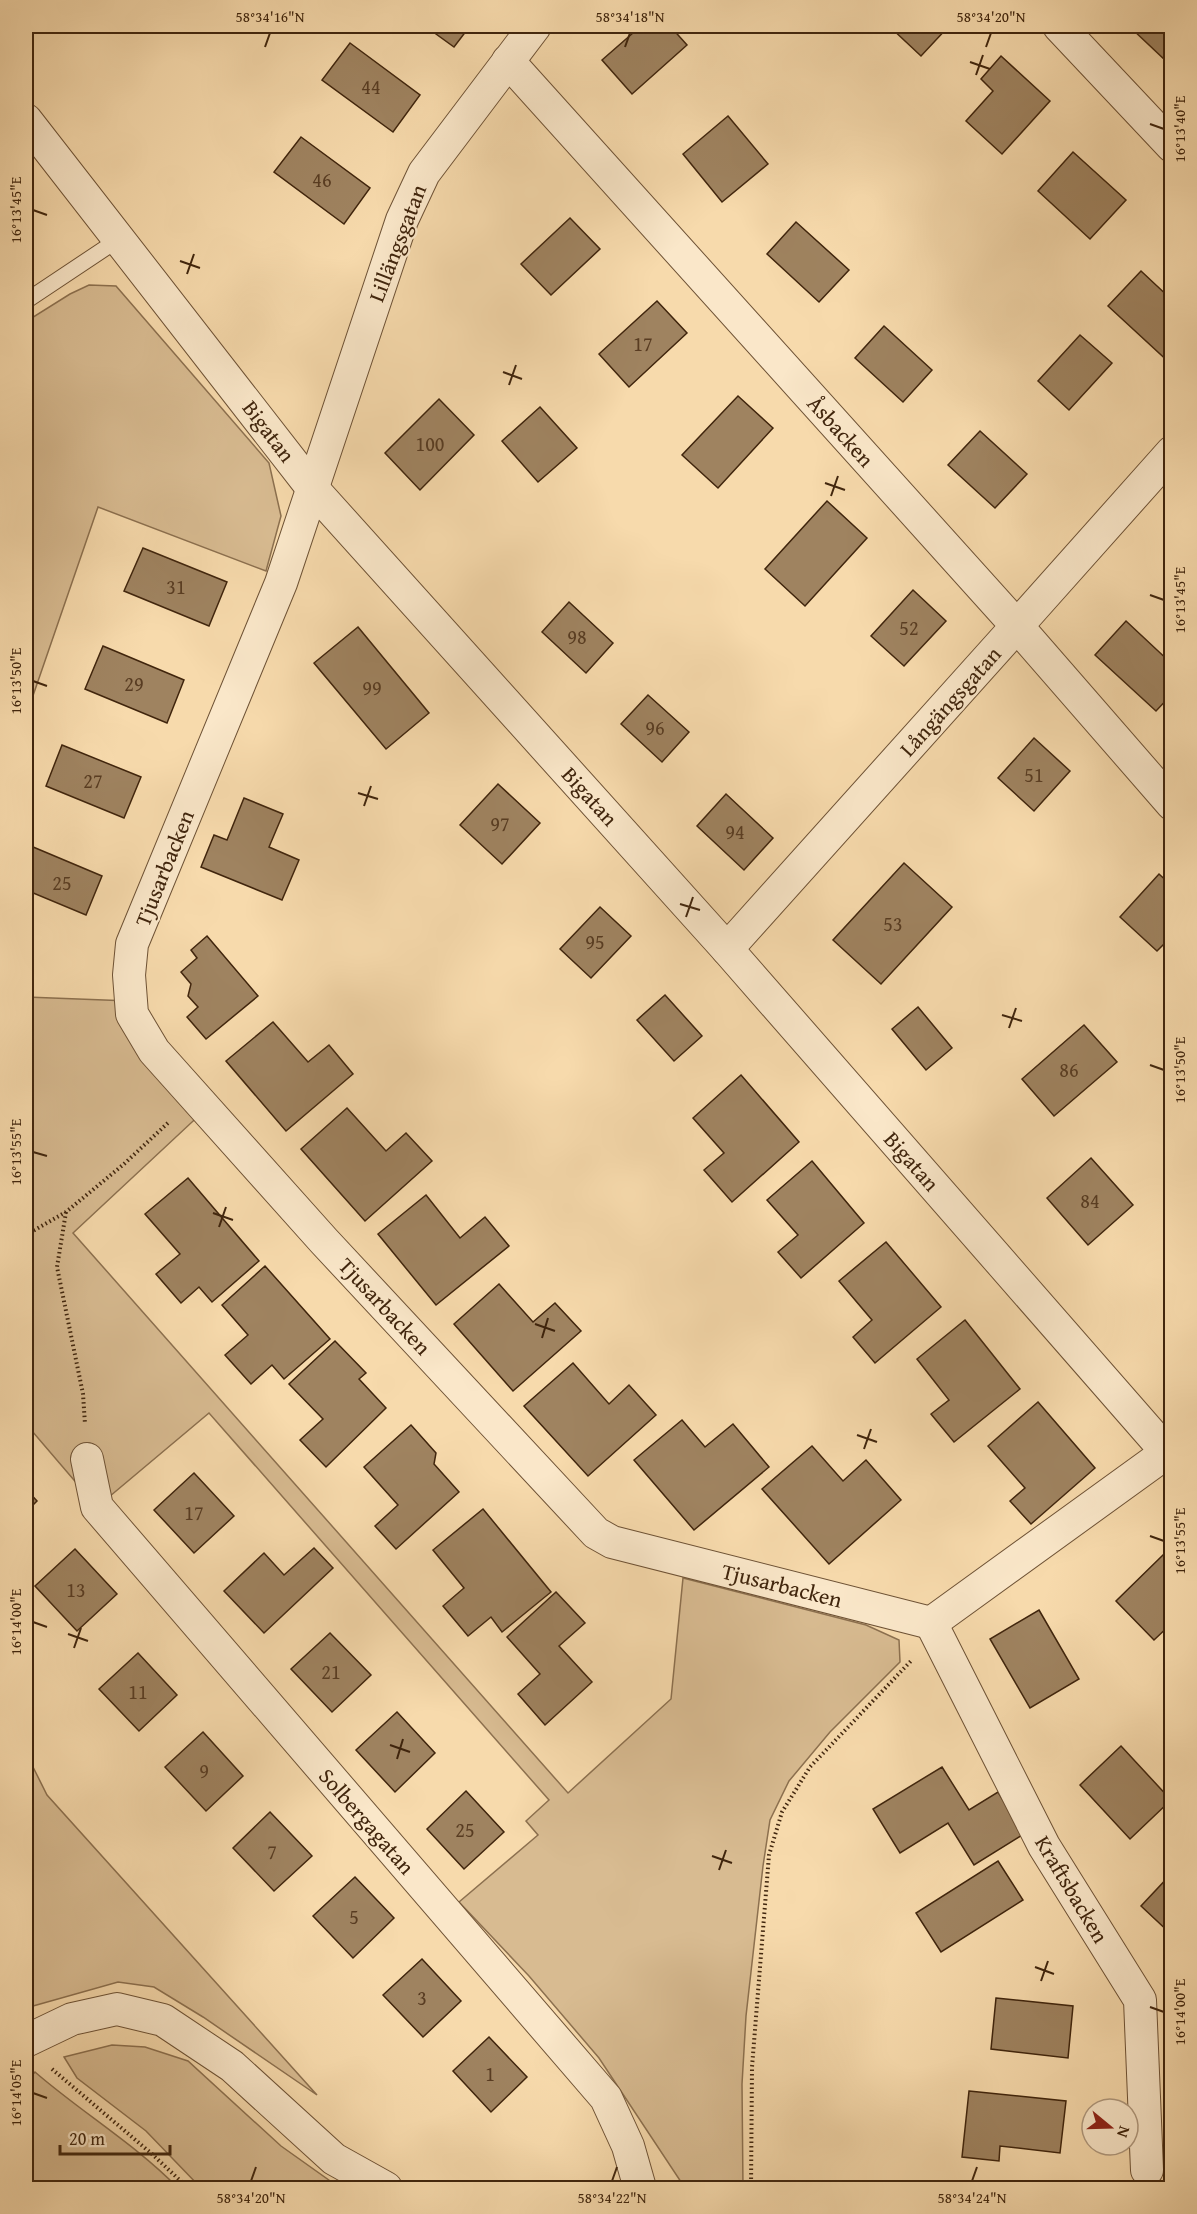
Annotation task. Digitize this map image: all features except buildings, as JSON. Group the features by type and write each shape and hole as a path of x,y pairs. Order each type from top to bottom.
{"street":[{"name":"Lillängsgatan","path":"313,489 402,220 424,173 535,26"},
{"path":"1059,26 1172,146"},
{"name":"Åsbacken","path":"508,61 1017,626 1172,804"},
{"name":"Bigatan","path":"26,120 313,489 727,949 1170,1454"},
{"name":"Långängsgatan","path":"727,949 1172,452"},
{"name":"Tjusarbacken","path":"313,489 281,583 132,944 129,975 132,1014 154,1051 196,1098 332,1249 596,1533 612,1542 930,1623"},
{"path":"930,1623 1170,1454"},
{"name":"Solbergagatan","path":"87,1459 97,1507 606,2098 628,2146 640,2188"},
{"name":"Kraftsbacken","path":"930,1623 1044,1846 1140,2000 1148,2170"},
{"path":"26,2041 72,2019 117,2009 163,2020 232,2066 334,2159 386,2188"}],"lane":[{"path":"26,301 119,239"}],"path":[{"path":"26,1235 66,1212 124,1164 196,1098"},
{"path":"66,1212 57,1267 84,1394 87,1459"},
{"path":"751,2188 752,2067 769,1855 782,1812 810,1767 913,1659 930,1623"},
{"path":"52,2068 188,2188"}],"shaded area":[{"path":"89,285 116,286 269,463 281,516 266,571 98,507 26,716 26,325 30,319"},
{"path":"26,997 130,1001 206,1109 73,1233 568,1793 671,1699 683,1578 866,1625 899,1640 900,1662 830,1732 789,1781 770,1820 746,2016 742,2084 743,2188 685,2188 599,2058 529,1976 459,1902 538,1835 526,1821 549,1800 209,1413 97,1507 26,1424"},
{"path":"26,1753 47,1795 317,2095 203,2017 154,1987 118,1982 26,2008"},
{"path":"112,2045 145,2047 188,2061 281,2146 340,2188 201,2188 146,2131 77,2078 64,2057"},
{"path":"35,2072 144,2157 178,2188 34,2188 26,2178 26,2082"}]}
